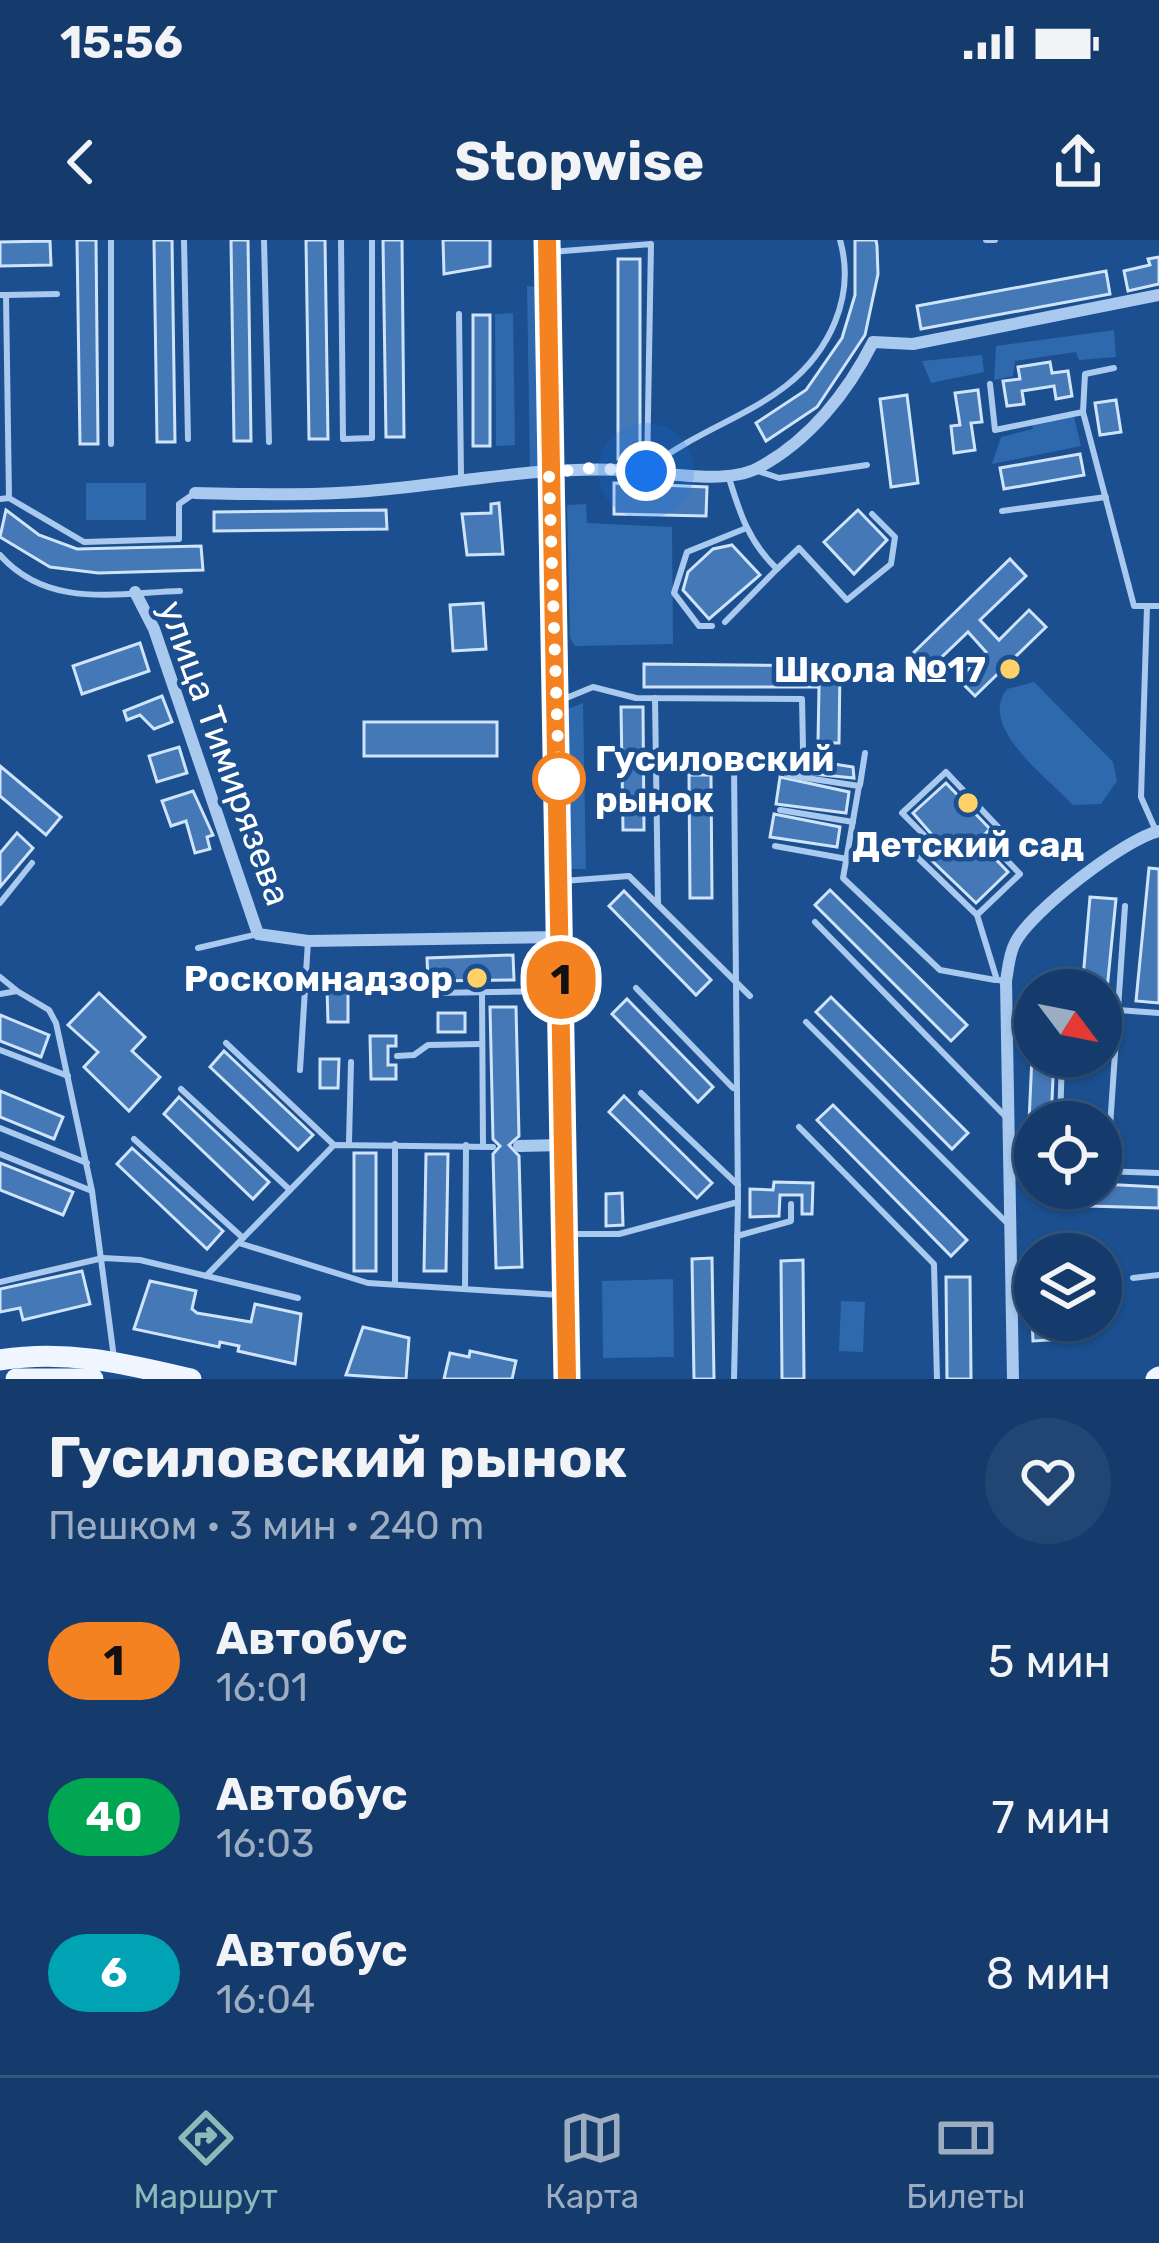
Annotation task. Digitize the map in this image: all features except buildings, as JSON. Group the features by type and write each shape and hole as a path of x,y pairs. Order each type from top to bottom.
{"main road":[{"path":"547,246 567,1379"},
{"path":"0,1360 58,1354 115,1361 191,1379"},
{"path":"16,1379 93,1379"}],"street":[{"path":"195,493 365,491 461,476 549,474 582,468 728,474 755,470 828,410 873,342 913,344 1159,295"},
{"name":"улица Тимирязева","path":"135,592 154,629 258,934"},
{"path":"1013,1379 1001,981 1015,943 1040,913 1137,837 1157,831"},
{"path":"258,934 308,941 561,937"},
{"path":"519,1146 564,1145"}],"lane":[{"path":"111,240 111,444"},
{"path":"184,240 188,440"},
{"path":"264,240 269,442"},
{"path":"341,240 344,439 372,438 372,240"},
{"path":"646,471 679,445 781,394 814,361 844,292 846,261 839,240"},
{"path":"547,246 651,244 646,471"},
{"path":"58,294 3,295 4,498 83,542 179,539 179,504 195,493"},
{"path":"459,314 461,476"},
{"path":"1114,368 1085,374 1083,412 1134,606 1159,606"},
{"path":"990,384 995,430 1083,412"},
{"path":"755,470 779,478 867,465"},
{"path":"728,474 744,530 777,569"},
{"path":"1002,511 1106,497"},
{"path":"725,622 799,548 848,600 891,564 895,537 872,514"},
{"path":"712,626 699,626 674,593 687,552 744,530"},
{"path":"0,555 32,584 78,596 180,591"},
{"path":"1147,607 1142,797 1157,831"},
{"path":"1148,651 1159,652"},
{"path":"558,701 593,687 655,698 802,700 802,749"},
{"path":"655,698 658,906"},
{"path":"865,753 843,878 940,970 1001,981"},
{"path":"734,762 738,1185 734,1379"},
{"path":"977,915 1020,874 991,844 999,828 946,772 902,813 929,840 914,854 977,915 1001,981"},
{"path":"787,775 860,786"},
{"path":"780,810 853,822"},
{"path":"775,846 847,859"},
{"path":"0,903 32,863"},
{"path":"560,881 629,876 750,995"},
{"path":"1121,969 1125,906"},
{"path":"815,922 995,1100 1006,1118"},
{"path":"198,948 258,934"},
{"path":"300,1070 308,941"},
{"path":"0,976 49,1010 87,1163 115,1361"},
{"path":"348,980 414,982 433,993 562,991"},
{"path":"636,988 736,1090"},
{"path":"0,994 17,991"},
{"path":"482,992 483,1147"},
{"path":"1122,1010 1159,1013"},
{"path":"806,1022 1007,1223"},
{"path":"226,1042 334,1144"},
{"path":"397,1056 414,1055 428,1045 481,1044"},
{"path":"0,1050 68,1076"},
{"path":"349,1143 351,1062"},
{"path":"181,1089 290,1190"},
{"path":"641,1093 738,1185"},
{"path":"799,1127 934,1264 937,1379"},
{"path":"0,1128 87,1163"},
{"path":"134,1139 241,1240 368,1283 566,1295"},
{"path":"206,1276 334,1144 493,1147"},
{"path":"395,1144 395,1285"},
{"path":"465,1289 466,1145"},
{"path":"0,1154 92,1191"},
{"path":"1007,1166 1014,1166"},
{"path":"1122,1172 1159,1173"},
{"path":"567,1234 619,1234 738,1202"},
{"path":"737,1236 791,1221 791,1204"},
{"path":"0,1282 104,1258 140,1260 298,1298"},
{"path":"1133,1278 1159,1275"},
{"path":"1008,1294 1014,1294"}],"shaded area":[{"path":"527,286 539,287 541,469 530,470"},
{"path":"513,313 515,445 496,446 495,314"},
{"path":"1114,330 1116,357 1079,360 1076,352 1015,361 1013,376 994,380 996,346"},
{"path":"982,355 984,372 931,383 922,361"},
{"path":"1074,417 1081,446 992,464 1001,437 1033,429 1032,423"},
{"path":"86,483 146,483 146,520 86,520"},
{"path":"586,504 587,523 672,527 673,644 575,646 570,638 567,505"},
{"path":"1034,682 1113,762 1117,781 1101,804 1073,805 1008,735 1000,704 1007,689"},
{"path":"583,703 586,869 570,869 568,709"},
{"path":"673,1279 674,1357 603,1358 602,1281"},
{"path":"841,1301 865,1302 863,1352 839,1351"}],"bus line":[{"name":"1","path":"547,240 567,1379"}],"place":[{"name":"Школа №17","path":"1010,669"},
{"name":"Гусиловский рынок","path":"559,779"},
{"name":"Детский сад","path":"968,803"},
{"name":"Роскомнадзор","path":"477,978"}],"route":[{"path":"559,779 549,474 582,468 646,471"}]}
